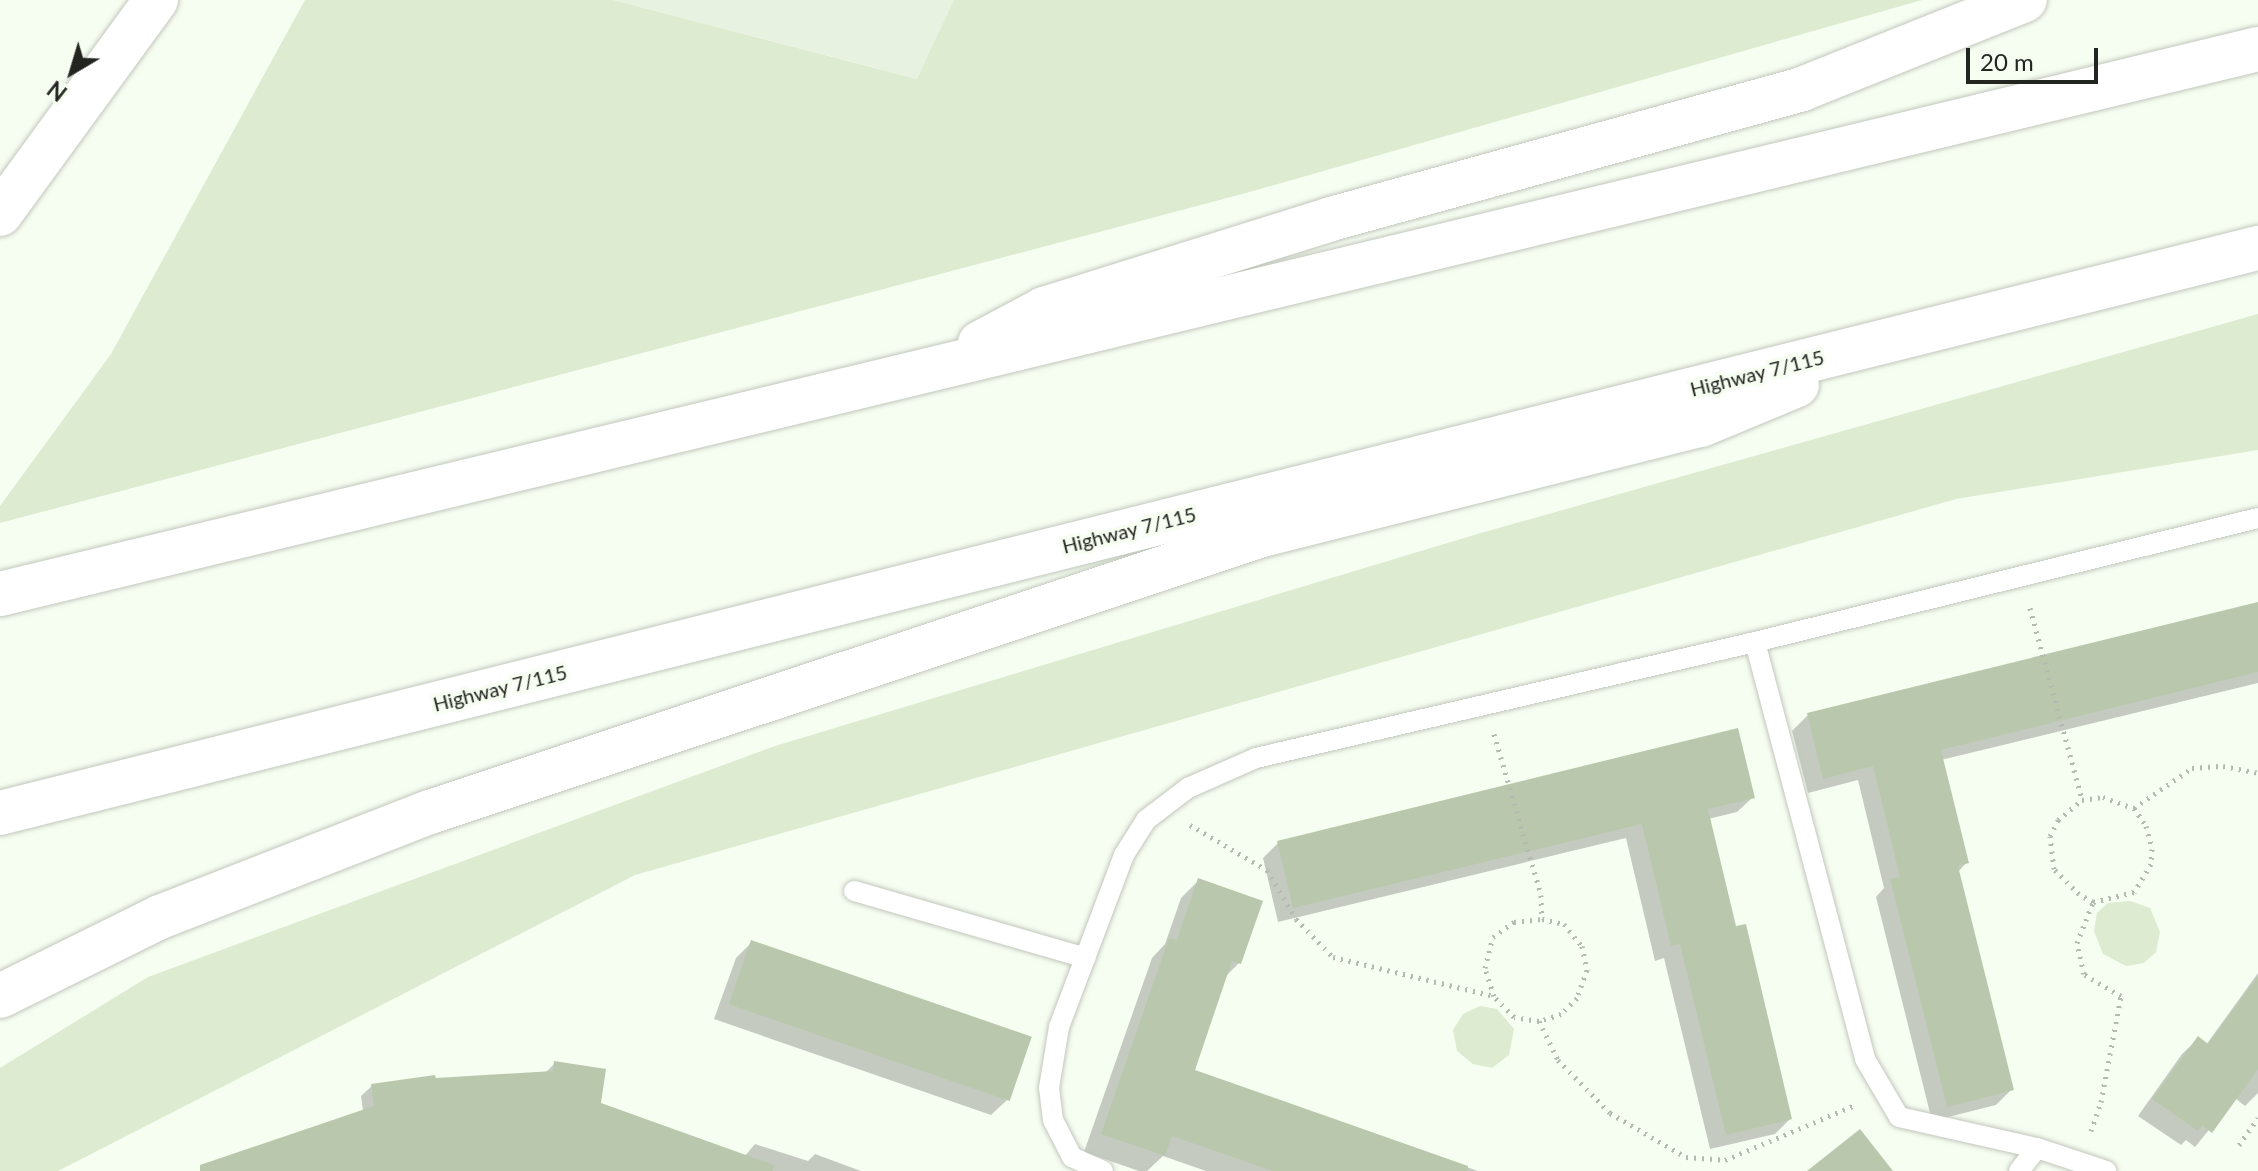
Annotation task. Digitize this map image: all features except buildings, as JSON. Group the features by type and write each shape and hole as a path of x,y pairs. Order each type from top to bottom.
{"main road":[{"path":"0,214 156,0"},
{"path":"924,373 1044,309 1331,219 1802,89 2025,0"},
{"path":"0,594 2258,49"},
{"name":"Highway 7/115","path":"0,813 2258,248"},
{"path":"0,996 160,917 430,812 1262,535 1701,425 1931,329"}],"lane":[{"path":"1103,1171 1072,1157 1053,1120 1049,1088 1059,1027 1124,855 1146,820 1188,788 1256,758 1755,642 2258,518"},
{"path":"1755,642 1865,1059 1899,1117 2037,1148 2106,1171"},
{"path":"854,891 1086,958"},
{"path":"2019,1171 2037,1148"}],"path":[{"path":"2021,576 2082,800"},
{"path":"1485,706 1541,895 1542,919"},
{"path":"2134,808 2192,768 2223,766 2258,773"},
{"path":"2103,797 2134,808 2146,826 2152,849 2151,864 2134,892 2093,902 2079,894 2054,869 2050,836 2058,820 2082,800 2103,797"},
{"path":"1162,808 1267,870 1296,919 1333,957 1494,996"},
{"path":"2081,1162 2101,1102 2121,996 2084,974 2077,943 2093,902"},
{"path":"1542,919 1564,924 1582,946 1587,970 1577,998 1561,1014 1539,1021 1514,1017 1494,996 1485,968 1493,937 1514,922 1542,919"},
{"path":"1539,1021 1558,1060 1610,1113 1686,1157 1725,1160 1825,1119 1883,1090"},
{"path":"2239,1145 2258,1118"}],"shaded area":[{"path":"305,0 613,0 917,79 954,0 1922,0 1246,193 0,523 0,506 111,354"},
{"path":"613,0 954,0 918,79"},
{"path":"2258,314 2258,450 1956,499 635,875 58,1171 0,1171 0,1068 148,977 775,746 1474,535"},
{"path":"2130,901 2150,908 2160,932 2156,952 2144,963 2126,966 2103,954 2094,931 2097,913 2108,903"},
{"path":"1480,1006 1497,1009 1514,1029 1509,1055 1492,1068 1473,1064 1457,1051 1453,1030 1463,1014"}]}
